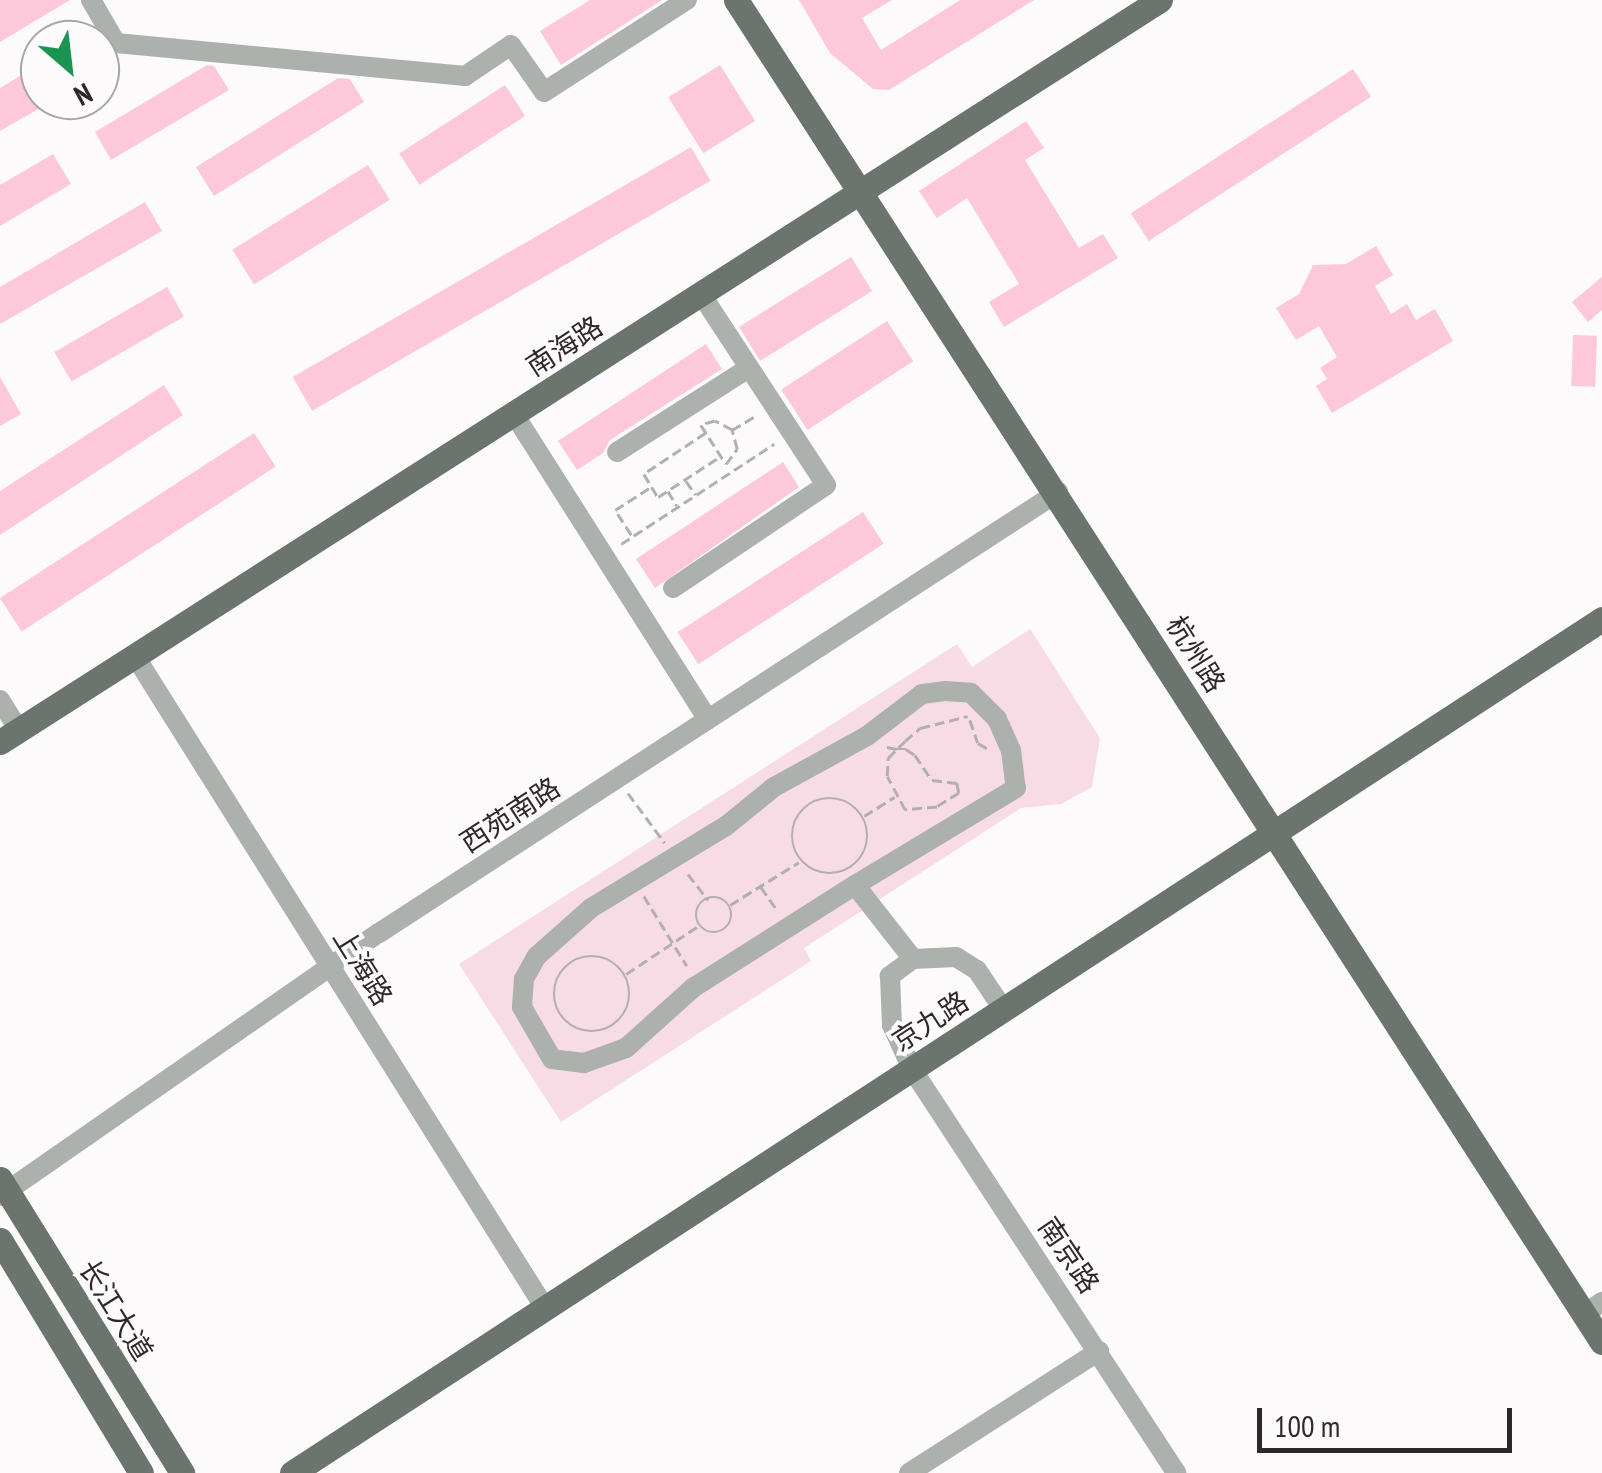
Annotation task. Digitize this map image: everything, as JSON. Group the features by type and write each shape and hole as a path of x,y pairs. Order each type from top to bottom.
{"main road":[{"name":"杭州路","path":"736,0 1058,492 1274,832 1593,1308 1602,1342"},
{"name":"南海路","path":"9,736 1160,0"},
{"name":"京九路","path":"292,1473 1602,619"},
{"name":"长江大道","path":"2,1188 182,1473"},
{"path":"0,1240 141,1473"}],"street":[{"path":"91,0 116,42 465,76 511,45 544,92 687,0"},
{"path":"673,588 826,485 700,294"},
{"path":"618,452 749,368"},
{"path":"514,414 708,720"},
{"name":"西苑南路","path":"2,1188 330,966 1058,492"},
{"name":"上海路","path":"136,656 544,1308"},
{"path":"971,693 998,719 1011,750 1016,788 698,984 626,1048 584,1063 552,1059 522,1007 524,979 537,956 591,908 677,858 774,788 867,736 922,694 971,693"},
{"path":"0,700 9,736"},
{"path":"855,885 913,959 956,957 977,970 1003,1010"},
{"name":"南京路","path":"913,959 890,976 892,1025 912,1069 1100,1351 1176,1473"},
{"path":"909,1473 1100,1351"}],"path":[{"path":"732,430 773,404"},
{"path":"708,422 732,430 734,455 726,464 701,425 708,422"},
{"path":"604,556 792,432"},
{"path":"706,433 644,474 658,497 721,456"},
{"path":"685,480 696,495"},
{"path":"632,536 615,510 652,486"},
{"path":"667,491 678,507"},
{"path":"867,736 897,749 915,755 932,780 957,783 959,793 920,811 905,810 894,797 887,776 888,758 897,749 931,723 970,716"},
{"path":"618,778 708,900"},
{"path":"863,817 894,797"},
{"path":"843,801 863,817 868,842 856,864 834,874 801,861 793,826 807,806 843,801"},
{"path":"729,906 801,861"},
{"path":"635,882 698,984"},
{"path":"760,886 788,926"},
{"path":"721,892 729,906 737,918 706,937 691,911 721,892"},
{"path":"624,974 700,925"},
{"path":"580,958 605,959 624,974 630,999 607,1029 583,1031 556,1008 555,984 580,958"}],"shaded area":[{"path":"1030,629 1100,738 1092,787 1061,804 1021,808 804,948 811,961 561,1122 459,964 957,644 972,667"}],"building":[{"path":"0,0 70,0 37,20 20,20 20,30 0,42"},
{"path":"590,0 662,0 561,65 540,31"},
{"path":"799,0 892,0 862,18 881,50 960,0 1034,0 889,90 873,89 830,53"},
{"path":"207,65 214,66 229,90 111,160 95,132"},
{"path":"720,65 755,121 703,153 668,97"},
{"path":"1353,69 1371,97 1149,241 1131,213"},
{"path":"20,76 20,120 0,131 0,88"},
{"path":"338,78 350,79 364,102 214,196 196,167"},
{"path":"505,85 525,116 419,185 399,154"},
{"path":"1026,121 1044,148 1025,160 1079,248 1103,234 1118,258 1004,327 989,302 1019,284 967,198 937,218 919,191"},
{"path":"691,147 710,181 312,411 293,377"},
{"path":"53,154 71,184 0,226 0,185"},
{"path":"368,165 390,200 254,285 232,250"},
{"path":"145,202 162,231 0,324 0,287"},
{"path":"1376,246 1393,275 1375,286 1391,314 1407,304 1416,320 1435,309 1453,341 1332,413 1316,386 1327,379 1320,368 1337,357 1319,326 1296,340 1276,308 1299,294 1313,265 1346,264"},
{"path":"851,257 872,291 760,361 739,327"},
{"path":"1602,277 1602,310 1588,322 1572,302"},
{"path":"167,287 184,316 71,381 54,352"},
{"path":"887,321 913,361 807,430 781,390"},
{"path":"1573,335 1597,336 1595,387 1571,386"},
{"path":"706,344 722,369 610,440 603,453 577,470 558,441"},
{"path":"0,377 21,414 0,426"},
{"path":"164,385 183,415 0,535 0,491"},
{"path":"254,433 276,467 22,632 0,598"},
{"path":"783,462 799,487 655,588 636,559"},
{"path":"863,512 884,544 698,664 678,632"}]}
